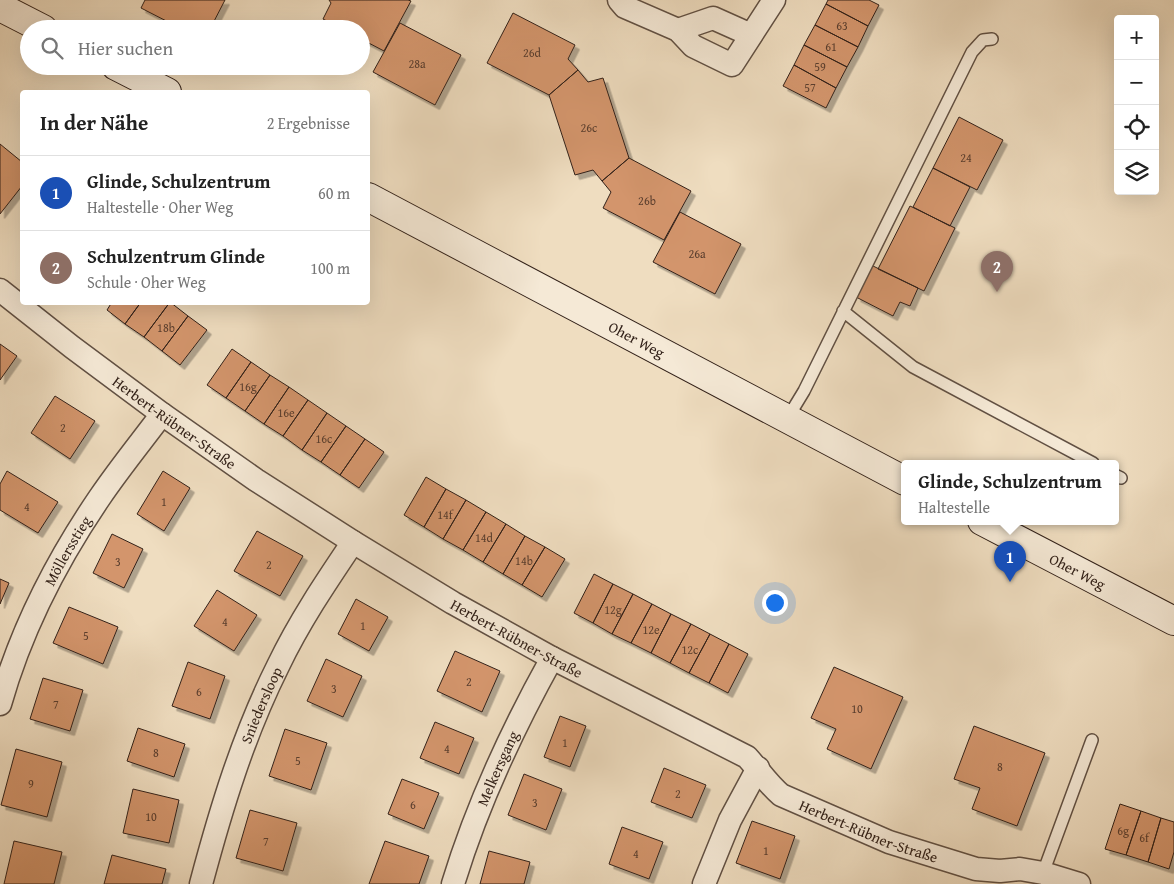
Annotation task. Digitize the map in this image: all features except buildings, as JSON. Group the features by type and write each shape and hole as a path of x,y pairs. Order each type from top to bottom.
{"street":[{"path":"619,0 625,7 678,30 693,46 732,65 774,0"},
{"path":"0,7 25,20"},
{"path":"678,30 713,18 751,35"},
{"path":"134,75 163,90"},
{"name":"Oher Weg","path":"370,198 521,276 901,479"},
{"name":"Herbert-Rübner-Straße","path":"0,290 162,414 256,480 454,603 552,658 733,749 758,768 767,783 781,795 889,842 976,869 1000,871 1020,869 1041,878 1079,884"},
{"name":"Möllersstieg","path":"0,704 29,626 61,560 100,497 162,414"},
{"name":"Oher Weg","path":"990,525 1174,621"},
{"name":"Sniedersloop","path":"201,884 226,794 243,745 263,697 295,634 353,542"},
{"name":"Melkersgang","path":"453,884 490,780 521,715 552,658"},
{"path":"704,884 730,820 758,768"}],"lane":[{"path":"787,419 804,391 972,52 982,40 992,39"},
{"path":"843,310 914,367 1086,460"},
{"path":"1041,878 1092,740"}],"place":[{"name":"Schulzentrum Glinde","path":"997,292"},
{"name":"Glinde, Schulzentrum","path":"1010,582"}]}
